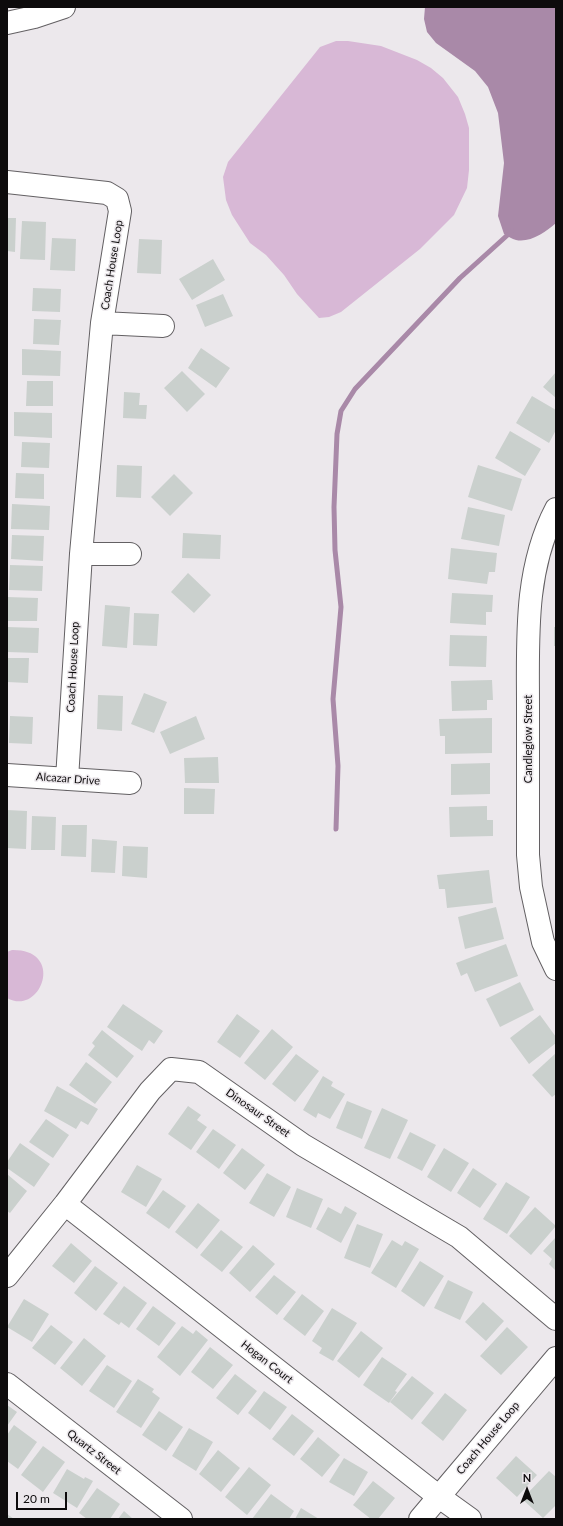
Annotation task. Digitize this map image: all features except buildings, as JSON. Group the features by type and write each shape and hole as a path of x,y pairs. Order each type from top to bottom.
{"street":[{"path":"7,23 34,17 64,7"},
{"name":"Coach House Loop","path":"7,182 107,193 117,199 120,211 102,323 81,554 67,779"},
{"name":"Coach House Loop","path":"102,323 163,326"},
{"name":"Candleglow Street","path":"556,509 549,523 534,572 528,621 528,855 531,887 543,942 556,969"},
{"path":"81,554 130,554"},
{"name":"Alcazar Drive","path":"7,775 130,783"},
{"name":"Dinosaur Street","path":"7,1276 65,1204 150,1091 171,1069 199,1072 303,1145 459,1237 556,1319"},
{"name":"Hogan Court","path":"65,1204 438,1496 470,1519"},
{"name":"Coach House Loop","path":"420,1519 556,1358"},
{"name":"Quartz Street","path":"7,1384 181,1519"}],"shaded area":[{"path":"425,7 556,7 556,223 538,236 527,240 514,240 504,234 498,216 504,163 498,113 488,87 475,71 436,43 427,32 424,19"},
{"path":"336,41 348,41 381,46 417,60 431,68 443,78 458,97 469,128 469,170 467,188 454,215 420,249 341,312 329,317 319,318 297,294 284,275 266,255 250,243 232,215 226,200 223,177 228,162 320,47"},
{"path":"12,950 29,953 39,960 43,970 42,981 38,991 30,998 19,1001 7,998 7,952"}],"waterway":[{"path":"336,829 338,766 333,699 341,607 335,550 334,507 337,434 341,411 355,389 460,278 512,231"}]}
